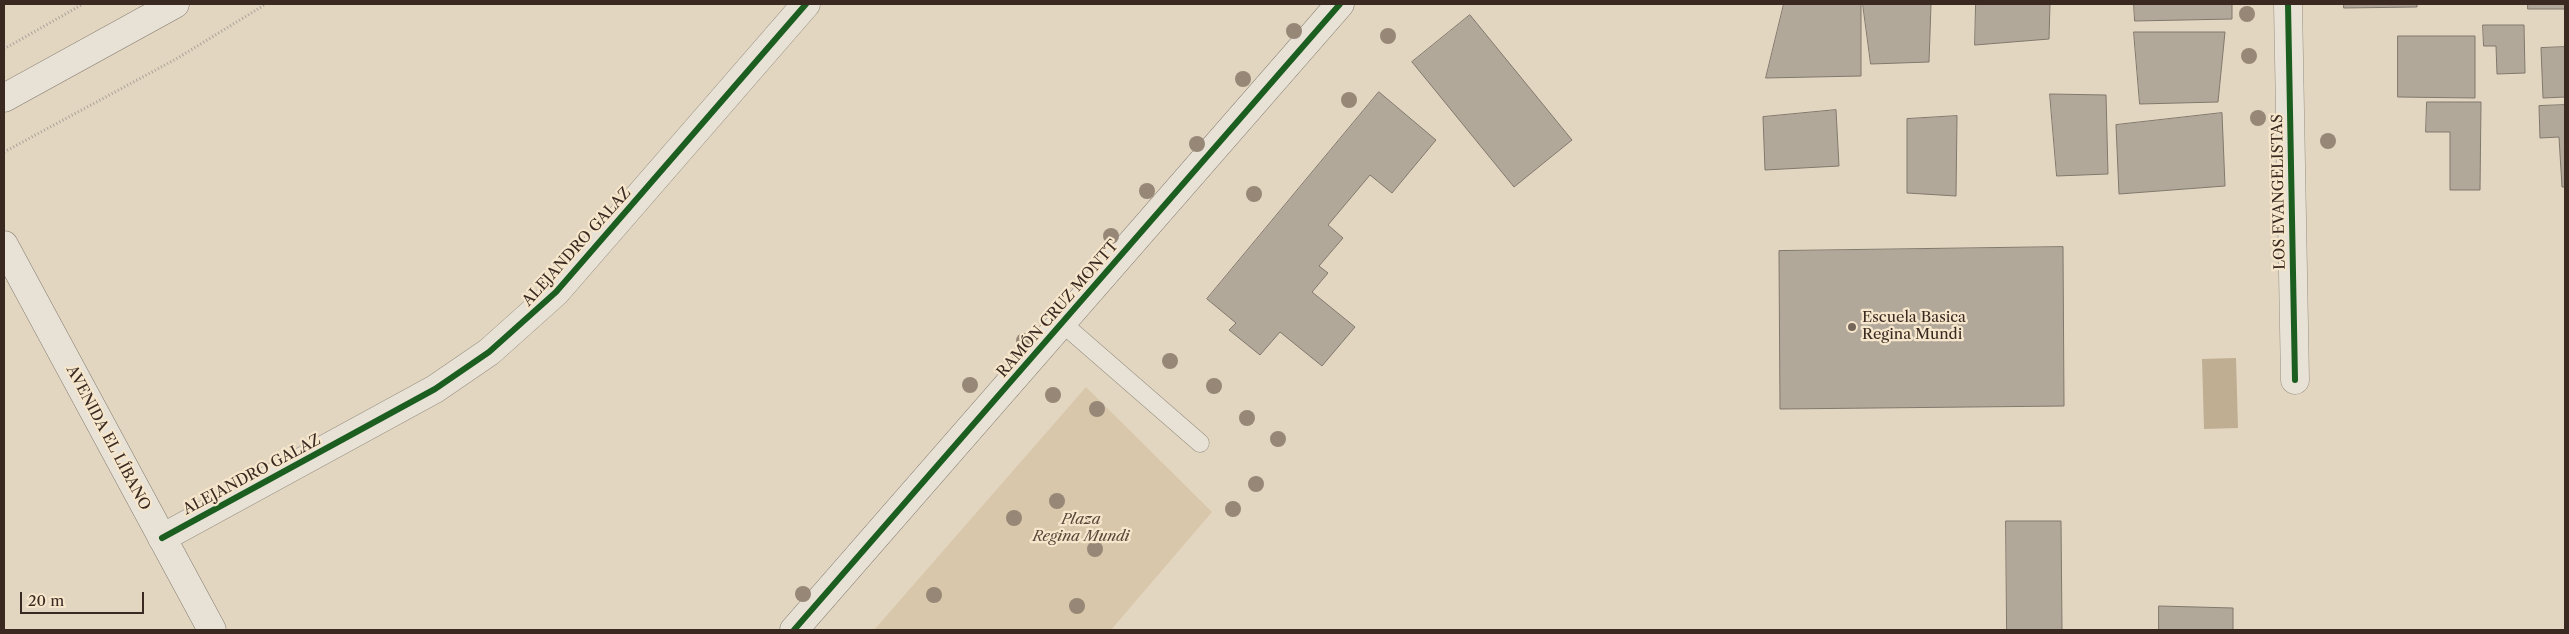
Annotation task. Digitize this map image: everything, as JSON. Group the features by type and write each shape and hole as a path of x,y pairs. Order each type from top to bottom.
{"street":[{"path":"4,98 175,4"},
{"name":"ALEJANDRO GALAZ","path":"162,538 435,389 489,352 556,292 806,4"},
{"name":"RAMÓN CRUZ MONTT","path":"794,630 1340,4"},
{"name":"LOS EVANGELISTAS","path":"2288,4 2295,380"},
{"name":"AVENIDA EL LÍBANO","path":"4,245 212,630"}],"lane":[{"path":"1062,323 1200,444"}],"path":[{"path":"4,49 83,4"},
{"path":"4,152 176,59 266,4"}],"green space":[{"name":"Plaza Regina Mundi","path":"1086,387 1212,512 1111,630 874,630"}],"shaded area":[{"path":"2236,358 2238,428 2204,429 2202,359"}],"building":[{"path":"1784,4 1861,4 1861,76 1766,78"},
{"path":"1863,4 1931,4 1929,62 1871,64"},
{"path":"1976,4 2050,4 2049,39 1975,45"},
{"path":"2134,4 2232,4 2232,19 2135,21"},
{"path":"2344,4 2417,4 2417,7 2344,8"},
{"path":"2528,4 2565,4 2565,9 2528,9"},
{"path":"1470,15 1572,140 1514,187 1412,62"},
{"path":"2483,25 2524,25 2525,73 2497,74 2496,46 2484,46"},
{"path":"2134,32 2225,32 2218,102 2140,104"},
{"path":"2398,36 2475,36 2475,98 2398,97"},
{"path":"2565,47 2565,97 2543,98 2541,48"},
{"path":"1379,92 1436,140 1392,193 1370,175 1328,225 1343,238 1319,266 1328,273 1312,292 1355,327 1322,366 1280,332 1260,355 1229,330 1236,323 1207,299"},
{"path":"2050,94 2106,95 2108,174 2057,176"},
{"path":"2427,102 2481,102 2480,190 2450,190 2450,132 2426,132"},
{"path":"2565,105 2565,187 2562,187 2559,137 2540,138 2539,106"},
{"path":"1836,110 1839,166 1765,170 1763,117"},
{"path":"2222,113 2225,186 2119,194 2116,125"},
{"path":"1957,116 1956,196 1907,193 1907,119"},
{"path":"2063,247 2064,406 1780,409 1779,251"},
{"path":"2006,521 2061,521 2062,630 2007,630"},
{"path":"2159,606 2233,608 2233,630 2159,630"}],"cycle path":[{"path":"162,538 435,389 489,352 556,292 806,4"},
{"path":"794,630 1340,4"},
{"path":"2288,4 2295,380"}],"place":[{"name":"Escuela Basica Regina Mundi","path":"1852,327"}]}
